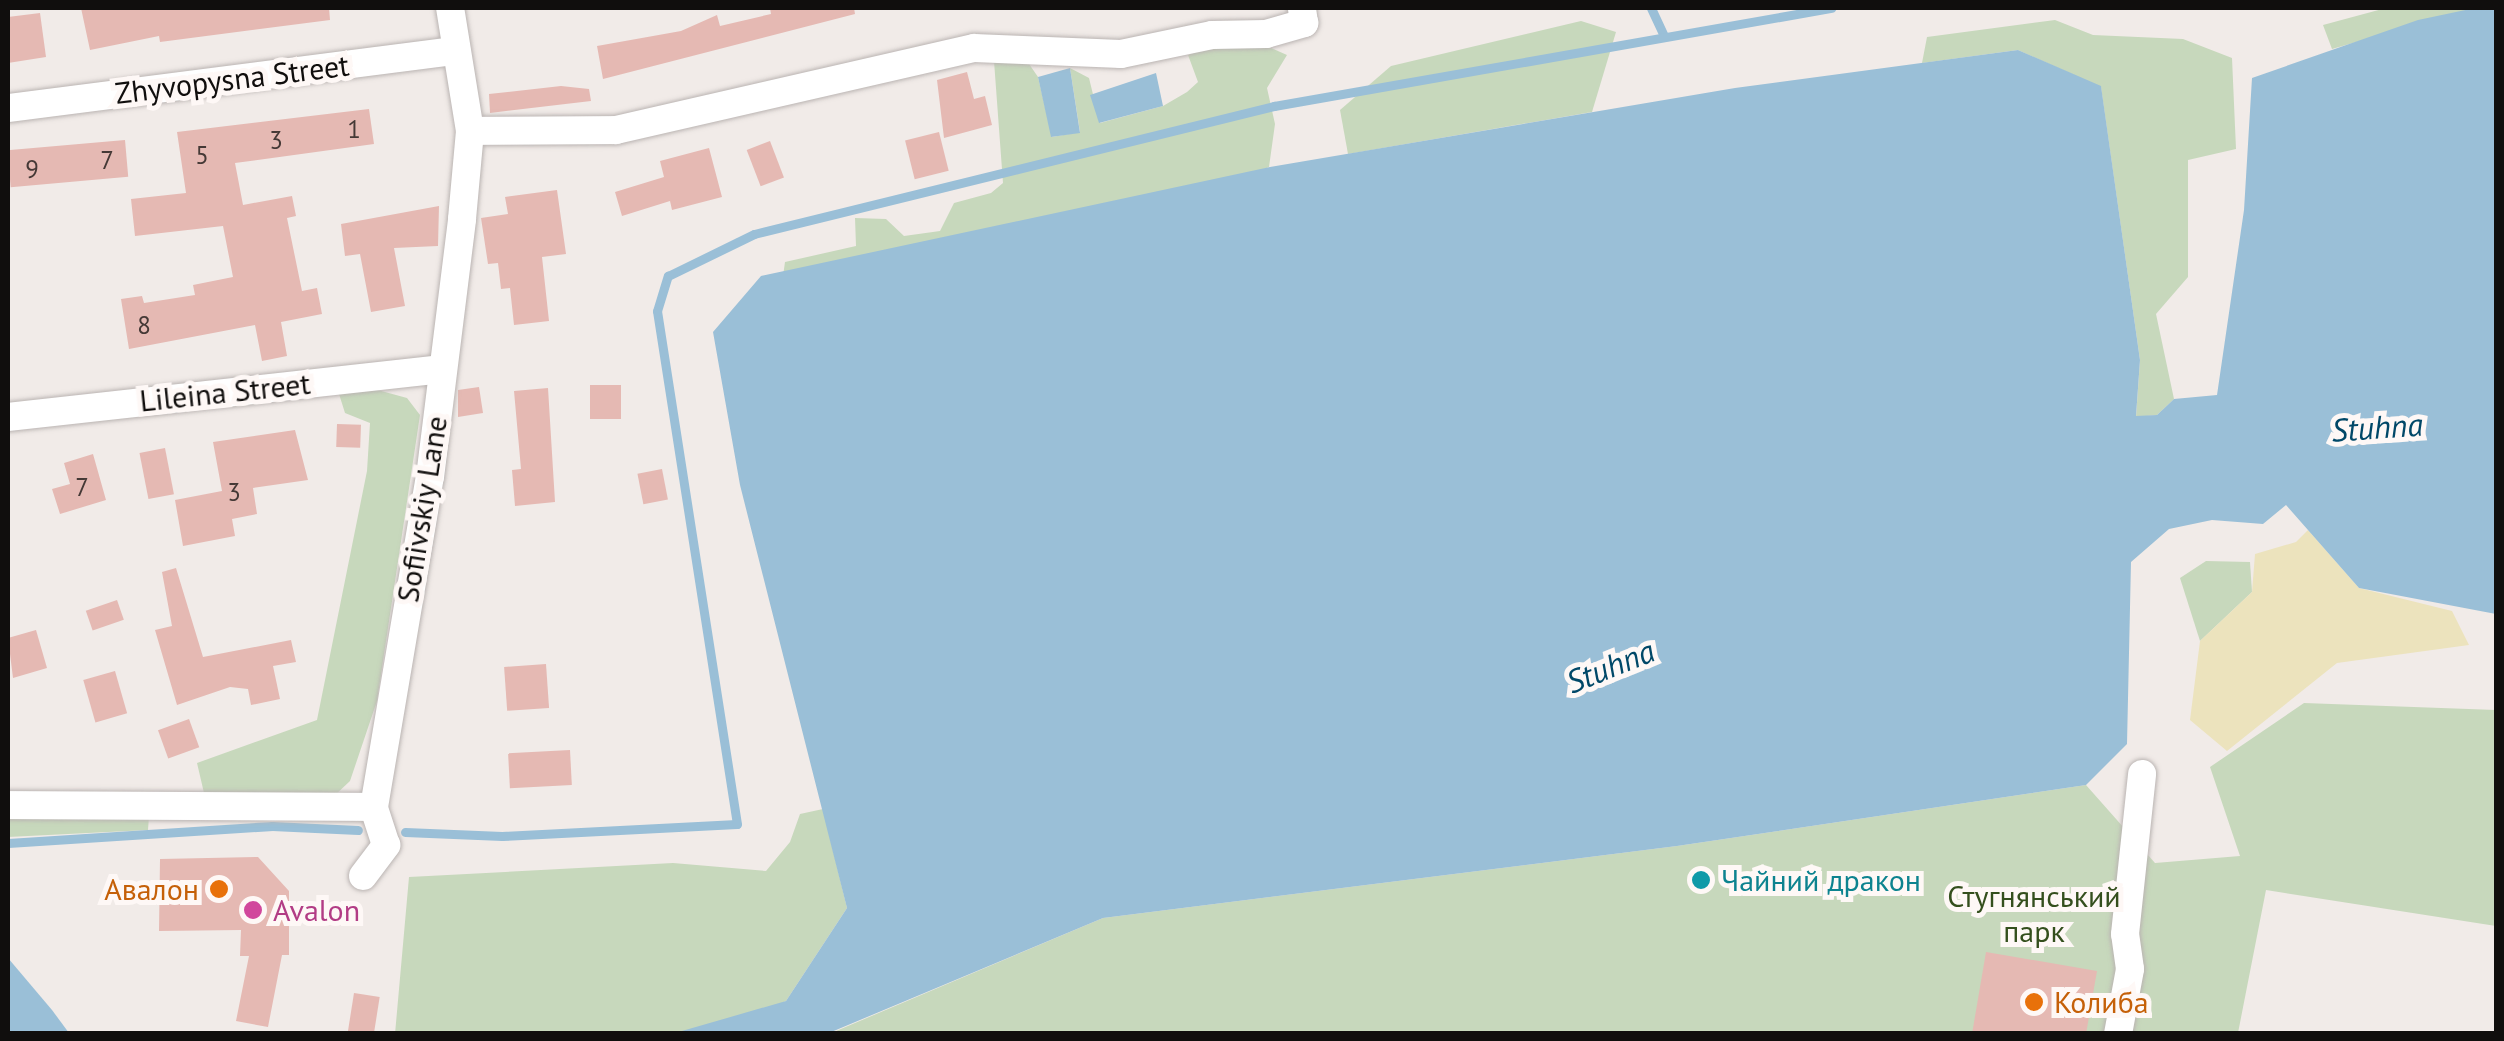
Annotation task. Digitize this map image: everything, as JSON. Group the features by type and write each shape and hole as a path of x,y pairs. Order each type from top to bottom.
{"street":[{"name":"Sofiivskiy Lane","path":"363,876 386,845 374,808 442,368 470,131 450,8"},
{"path":"470,131 616,130 974,48 1120,54 1212,36 1266,34 1304,23 1302,8"},
{"name":"Zhyvopysna Street","path":"8,108 456,50"},
{"name":"Lileina Street","path":"8,418 442,368"},
{"path":"2118,1034 2130,969 2125,934 2142,774"},
{"path":"8,805 374,808"}],"green space":[{"path":"2386,8 2475,8 2332,49 2323,25"},
{"path":"2055,20 2093,35 2183,39 2232,58 2236,149 2188,160 2188,277 2156,314 2174,399 2157,415 2136,417 2140,360 2101,87 2018,50 1922,63 1927,37"},
{"path":"1581,21 1616,32 1592,112 1348,154 1340,110 1391,66"},
{"path":"1264,45 1287,55 1267,88 1275,124 1269,167 1107,235 780,297 785,262 856,246 855,218 886,219 904,236 940,231 954,203 991,193 1003,183 994,61 1025,58 1038,77 1052,137 1080,132 1070,68 1089,78 1100,123 1163,106 1187,92 1198,82 1188,55 1211,46"},
{"path":"363,386 407,398 420,415 377,701 350,781 332,798 204,793 197,763 317,720 367,471 370,423 345,413 339,394"},
{"path":"2206,561 2250,562 2252,592 2200,641 2180,578"},
{"name":"Стугнянський парк","path":"2304,703 2496,710 2496,926 2266,890 2238,1033 829,1034 1103,918 1677,846 2086,785 2155,863 2240,856 2210,767"},
{"path":"823,809 847,908 786,1001 717,1034 395,1034 409,877 673,863 766,871 790,842 800,814"},
{"path":"149,816 148,830 8,837 8,819"}],"sand":[{"path":"2308,530 2359,588 2452,611 2469,645 2337,663 2227,751 2190,720 2200,641 2252,592 2255,554 2296,542"}],"water":[{"name":"Stuhna","path":"2475,8 2496,8 2496,614 2359,588 2286,505 2263,524 2212,520 2169,529 2131,562 2127,744 2086,785 1677,846 1103,918 829,1033 675,1033 786,1001 847,908 740,485 713,332 761,276 1270,167 1735,88 2018,50 2101,86 2140,360 2136,416 2157,415 2174,399 2217,395 2244,210 2252,78 2418,20"},
{"path":"1070,68 1080,133 1051,137 1038,77"},
{"path":"1156,73 1163,106 1099,123 1090,95"},
{"path":"8,958 52,1010 69,1033 8,1033"}],"building":[{"path":"81,8 329,8 330,20 160,42 159,36 90,50"},
{"path":"770,8 854,8 855,14 603,79 597,46 681,31 717,15 720,26 771,14"},
{"path":"40,13 46,57 8,63 8,17"},
{"path":"967,72 974,99 985,96 992,125 944,138 937,80"},
{"path":"561,86 589,89 591,101 490,113 489,94"},
{"path":"369,109 374,144 235,163 243,205 292,196 296,216 287,218 302,291 317,288 322,314 281,322 287,356 262,361 255,325 129,349 121,299 142,296 144,303 195,295 193,285 233,277 223,226 135,236 131,199 186,193 177,132"},
{"path":"939,132 949,171 915,179 905,140"},
{"path":"125,140 128,177 11,187 8,150"},
{"path":"770,141 784,177 761,186 747,150"},
{"path":"709,148 722,197 672,210 670,201 622,216 615,192 664,177 660,161"},
{"path":"557,190 566,254 542,257 549,321 514,325 510,288 501,289 498,263 488,264 481,218 508,214 505,197"},
{"path":"439,206 438,246 394,248 405,306 371,312 360,254 345,256 341,224"},
{"path":"590,385 621,385 621,419 590,419"},
{"path":"479,387 483,413 458,417 458,390"},
{"path":"548,388 555,502 515,506 512,470 521,469 514,391"},
{"path":"337,424 361,425 360,448 336,447"},
{"path":"295,430 308,480 253,488 257,514 232,519 235,536 183,546 175,500 222,491 213,442"},
{"path":"165,448 174,494 148,499 139,453"},
{"path":"93,454 106,500 60,514 52,489 70,484 64,463"},
{"path":"662,469 668,499 643,504 637,474"},
{"path":"176,568 203,657 291,640 296,662 273,666 280,699 251,705 248,689 230,687 177,705 155,630 172,626 162,572"},
{"path":"117,600 124,620 93,631 86,611"},
{"path":"36,630 47,668 13,678 8,638"},
{"path":"546,664 549,708 507,711 504,667"},
{"path":"115,671 127,713 95,722 83,680"},
{"path":"189,719 199,747 168,758 158,730"},
{"path":"570,750 572,785 510,788 508,753"},
{"path":"258,857 289,891 289,955 282,955 268,1027 236,1021 249,956 240,956 241,930 159,931 160,859"},
{"name":"Колиба","path":"1986,952 2097,971 2086,1034 1972,1034"},
{"path":"354,993 380,997 374,1034 348,1033"}],"waterway":[{"path":"1651,8 1664,36"},
{"path":"405,832 502,836 737,824 657,311 668,276 754,234 1274,106 1831,8"},
{"path":"8,843 272,826 358,830"}],"place":[{"name":"Чайний дракон","path":"1701,880"},
{"name":"Авалон","path":"219,889"},
{"name":"Avalon","path":"253,910"},
{"name":"Колиба","path":"2034,1002"}]}
